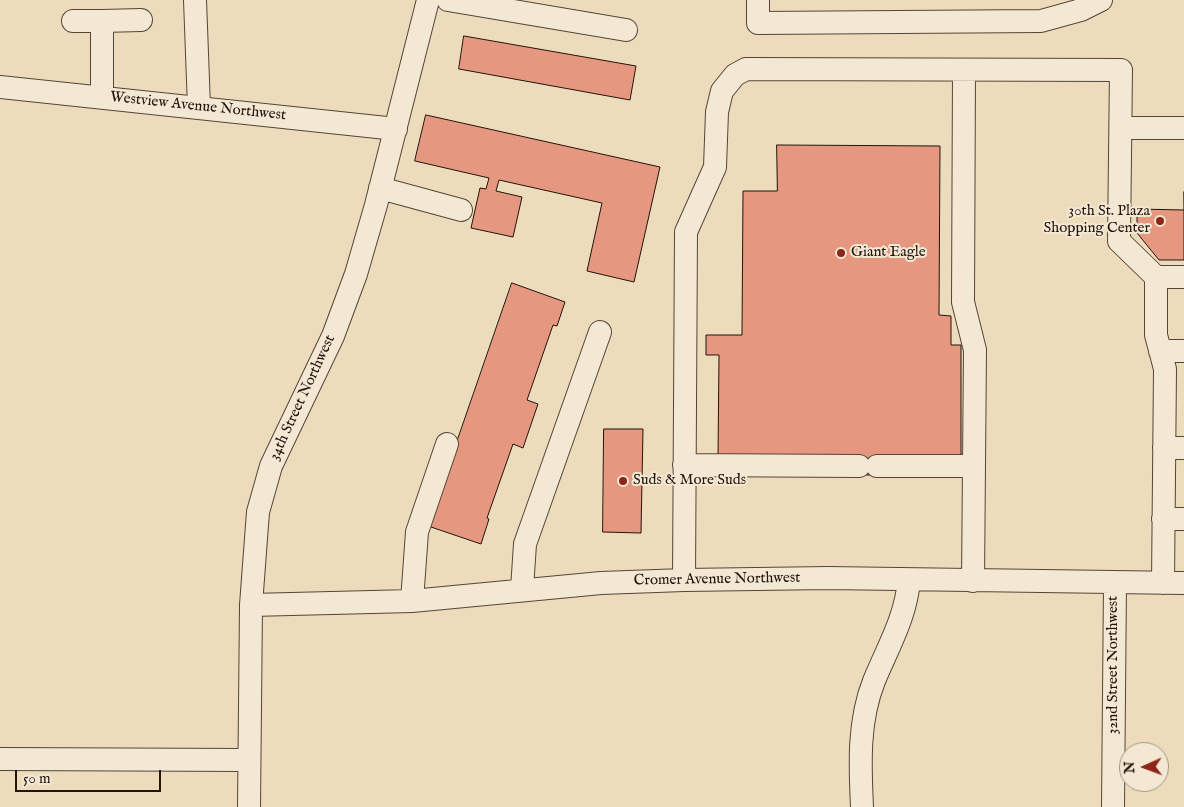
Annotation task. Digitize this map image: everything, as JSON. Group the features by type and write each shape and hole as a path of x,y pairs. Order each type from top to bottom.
{"street":[{"path":"195,0 199,107"},
{"name":"34th Street Northwest","path":"249,807 251,605 258,512 271,466 343,310 380,188 428,0"},
{"path":"448,0 626,30"},
{"path":"758,0 758,23 768,23 1041,21 1081,10 1101,0"},
{"path":"74,21 141,20"},
{"path":"102,21 102,96"},
{"path":"684,580 686,232 715,167 718,105 726,85 735,75 746,70 1121,70 1119,241 1156,277 1184,277"},
{"path":"964,71 963,302 975,350 973,581"},
{"name":"Westview Avenue Northwest","path":"0,87 102,96 396,129"},
{"path":"1121,128 1184,128"},
{"path":"380,188 461,210"},
{"path":"1156,277 1156,335 1165,369 1174,448 1174,583"},
{"path":"522,589 526,544 600,332"},
{"path":"1160,351 1184,351"},
{"path":"412,601 417,532 447,444"},
{"path":"684,465 974,466"},
{"name":"Cromer Avenue Northwest","path":"251,605 412,601 522,589 601,583 684,580 1174,583"},
{"path":"862,807 861,740 866,711 874,682 908,600 909,580"},
{"name":"32nd Street Northwest","path":"1113,807 1115,583"},
{"path":"0,759 248,760"}],"building":[{"path":"464,36 636,66 630,100 459,69"},
{"path":"426,115 660,167 634,282 587,271 602,203 499,180 496,191 522,197 513,237 471,228 480,188 486,189 489,178 415,161"},
{"name":"Giant Eagle","path":"777,145 940,146 939,315 951,316 951,345 961,345 961,458 877,475 859,475 718,456 719,355 706,355 706,335 742,335 743,191 777,191"},
{"name":"30th St. Plaza Shopping Center","path":"1137,209 1184,210 1184,260 1159,260 1137,233"},
{"path":"512,283 565,302 557,326 553,325 527,400 538,404 523,448 513,444 487,518 489,519 481,544 428,526"},
{"name":"Suds & More Suds","path":"604,429 643,429 641,533 603,532"}],"place":[{"name":"30th St. Plaza Shopping Center","path":"1160,221"},
{"name":"Giant Eagle","path":"841,253"},
{"name":"Suds & More Suds","path":"623,481"}]}
